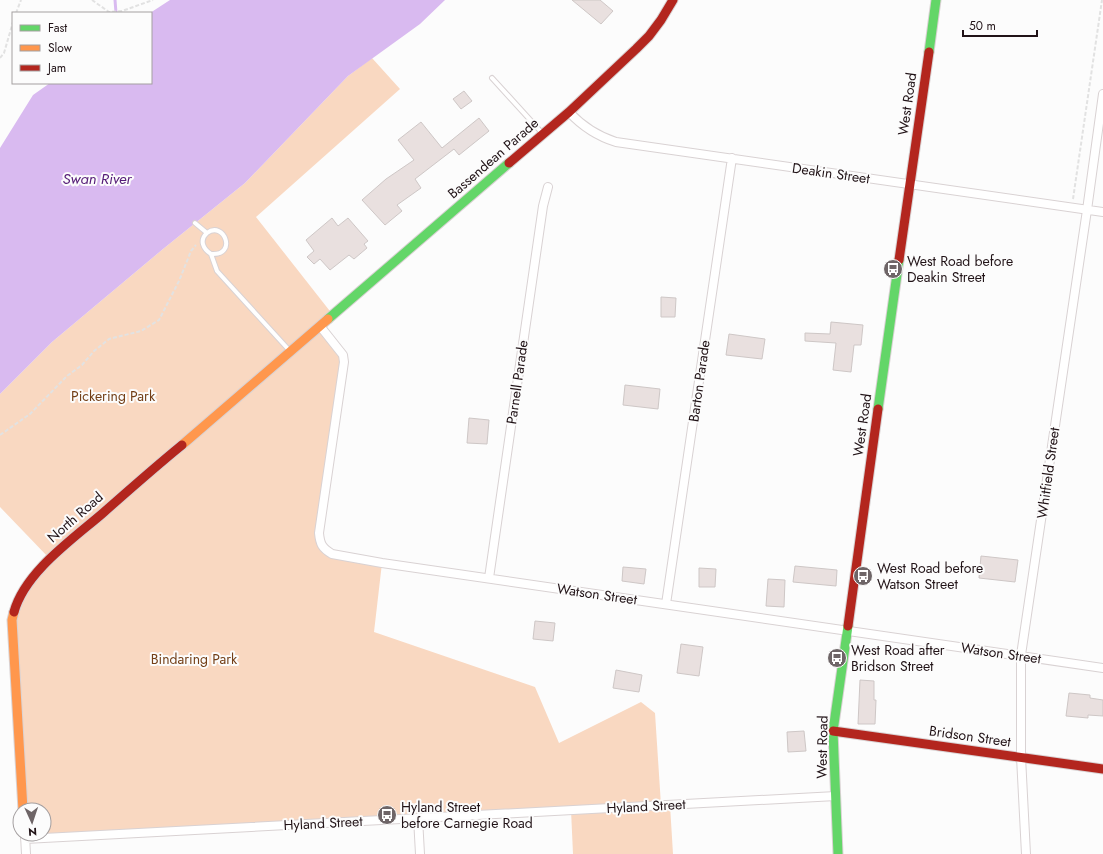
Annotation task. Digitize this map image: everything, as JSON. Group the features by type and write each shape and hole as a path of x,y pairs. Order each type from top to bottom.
{"street":[{"name":"Bassendean Parade","path":"320,326 569,112 649,36 673,0"},
{"name":"West Road","path":"838,854 833,731 936,0"},
{"name":"Whitfield Street","path":"1026,854 1021,757 1021,656 1103,94"},
{"name":"Deakin Street","path":"569,112 576,120 593,133 610,140 1103,212"},
{"name":"Barton Parade","path":"666,604 732,158"},
{"name":"Parnell Parade","path":"489,578 541,213 548,187"},
{"name":"North Road","path":"23,802 12,620 16,605 26,586 50,558 320,326"},
{"name":"Watson Street","path":"320,326 343,355 344,362 319,533 320,542 325,550 332,554 342,557 1103,668"},
{"name":"Bridson Street","path":"833,731 1103,769"},
{"name":"Hyland Street","path":"52,835 418,818 836,796"},
{"path":"418,818 420,854"},
{"path":"25,842 26,854"}],"lane":[{"path":"492,78 543,134"},
{"path":"195,223 205,235"},
{"path":"211,254 220,253 226,247 226,238 220,232 211,231 205,235 202,242 204,247 211,254 217,271 290,351"}],"path":[{"path":"16,12 21,0"},
{"path":"92,0 109,12 122,11 153,0"},
{"path":"1071,208 1102,0"},
{"path":"0,58 4,53 12,25"},
{"path":"0,435 30,414 67,376 82,365 109,339 141,331 159,320 179,281 191,251 205,235"}],"green space":[{"name":"Bindaring Park","path":"372,58 400,89 256,217 333,315 320,326 343,355 319,533 325,550 382,563 374,632 535,687 559,743 641,702 655,713 661,805 670,805 673,854 573,854 571,810 52,838 52,802 23,802 12,620 49,558 0,507 0,394 52,342 245,183 348,76"}],"water":[{"name":"Swan River","path":"170,0 445,0 420,24 348,76 245,183 52,342 0,394 0,148 33,95 49,84 152,84 152,12"}],"building":[{"path":"572,0 600,0 613,11 601,24"},
{"path":"464,91 472,101 461,109 453,99"},
{"path":"479,118 489,131 459,155 454,149 415,179 421,188 397,205 402,211 385,225 362,200 386,179 414,160 398,140 421,122 442,148"},
{"path":"332,218 338,226 348,218 368,241 364,244 367,248 354,259 349,255 330,270 320,259 314,264 307,257 314,251 306,240"},
{"path":"661,297 676,298 675,317 661,317"},
{"path":"831,322 863,325 861,345 854,345 851,372 833,370 836,343 805,341 805,333 830,334"},
{"path":"729,334 765,339 762,359 726,355"},
{"path":"625,385 660,389 658,409 623,405"},
{"path":"469,418 489,420 487,444 467,443"},
{"path":"981,556 1018,560 1015,582 979,578"},
{"path":"795,566 837,570 836,586 793,582"},
{"path":"623,567 646,569 644,584 622,581"},
{"path":"699,568 716,569 715,587 699,587"},
{"path":"768,579 785,580 784,607 766,606"},
{"path":"535,621 555,623 553,641 533,639"},
{"path":"681,644 703,647 699,676 677,673"},
{"path":"616,670 642,675 639,692 613,688"},
{"path":"860,680 874,681 874,700 876,700 875,724 858,724"},
{"path":"1069,693 1090,695 1090,698 1103,700 1103,716 1088,715 1088,718 1066,716"},
{"path":"804,731 806,751 788,752 787,732"}],"waterway":[{"path":"115,0 116,12"}],"traffic: fast":[{"path":"929,52 936,0"},
{"path":"328,319 509,163"},
{"path":"878,409 899,260"},
{"path":"838,854 833,731 848,626"}],"traffic: slow":[{"path":"182,445 328,319"},
{"path":"14,612 12,620 23,802"}],"traffic: jam":[{"path":"509,163 569,112 636,49 649,36 673,0"},
{"path":"899,260 929,52"},
{"path":"848,626 878,409"},
{"path":"14,612 28,583 51,557 182,445"},
{"path":"833,731 1103,769"}],"place":[{"name":"West Road before Deakin Street","path":"893,269"},
{"name":"West Road before Watson Street","path":"863,576"},
{"name":"West Road after Bridson Street","path":"837,658"},
{"name":"Hyland Street before Carnegie Road","path":"387,815"}],"park label":[{"name":"Pickering Park","path":"113,396"}]}
